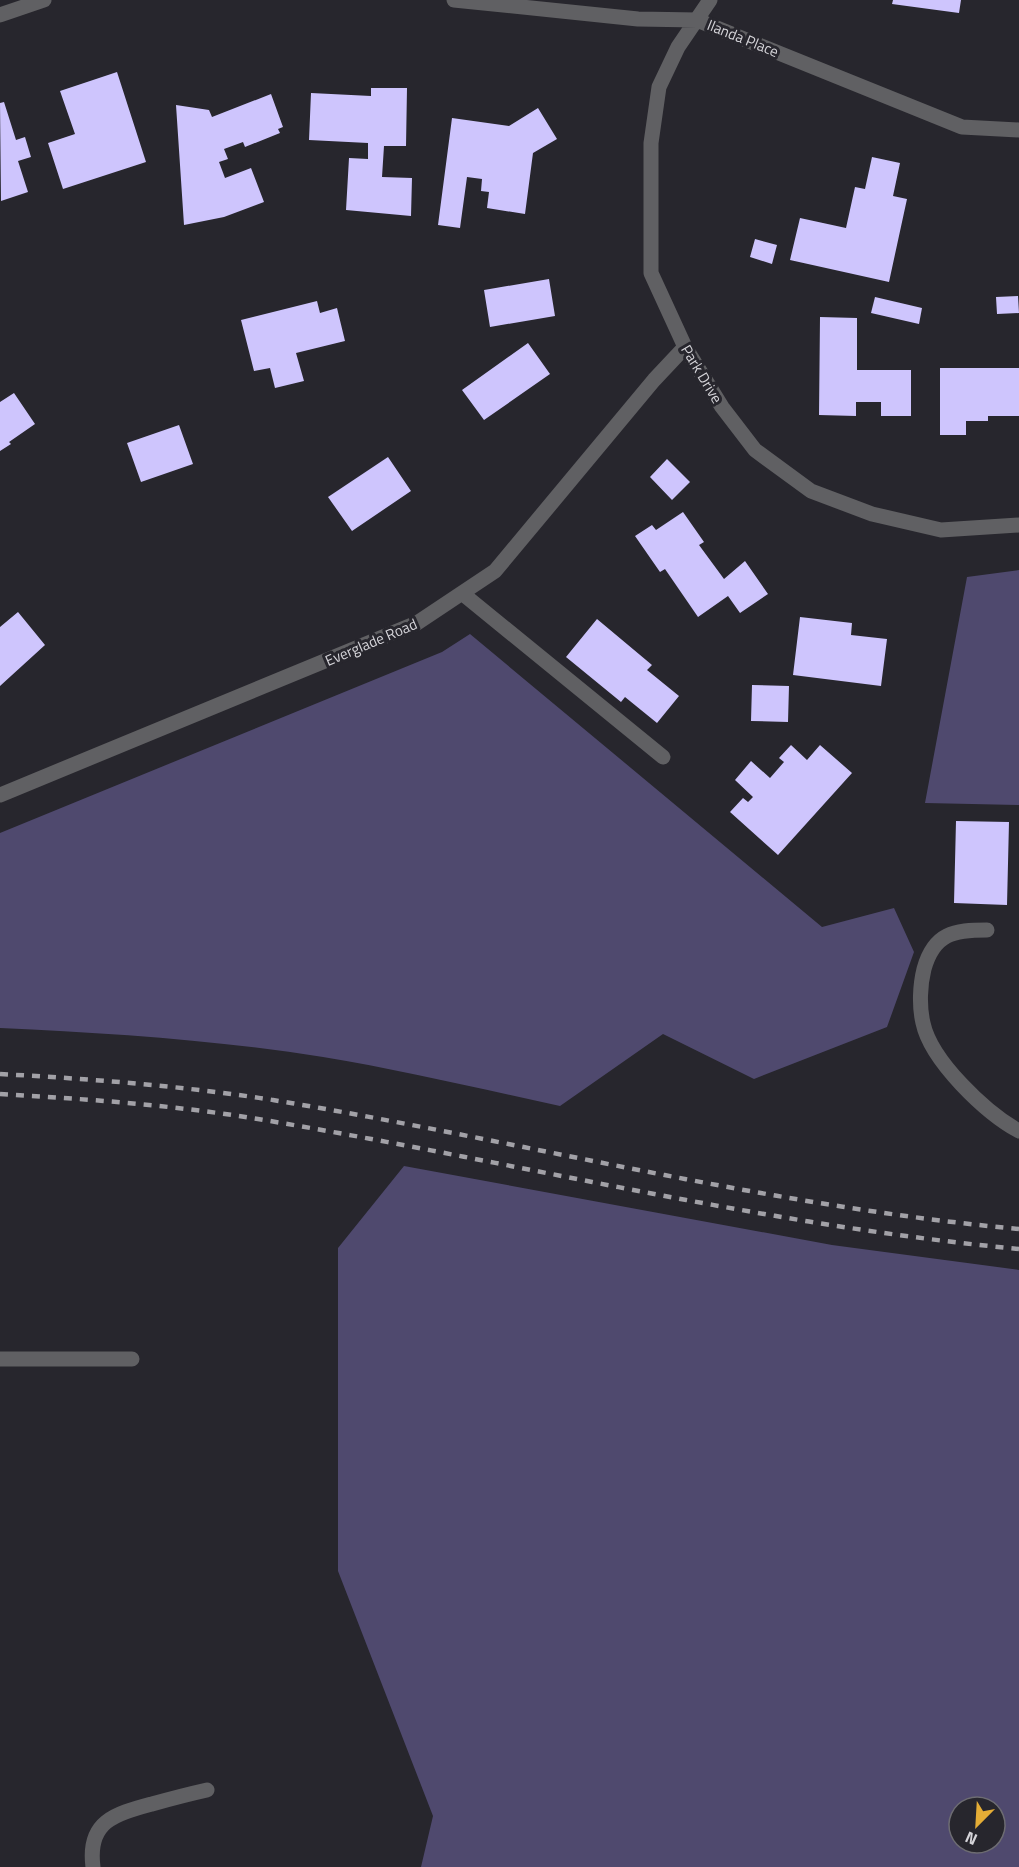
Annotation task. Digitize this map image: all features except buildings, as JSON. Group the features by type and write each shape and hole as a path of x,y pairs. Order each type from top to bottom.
{"street":[{"path":"0,15 44,0"},
{"name":"Ilanda Place","path":"454,0 638,19 697,20 962,127 1019,130"},
{"name":"Park Drive","path":"710,0 678,47 659,87 651,143 651,273 685,347 722,407 755,450 811,491 872,513 941,530 1019,525"},
{"name":"Everglade Road","path":"0,795 417,623 463,594 495,571 654,380 685,347"},
{"path":"463,594 663,757"},
{"path":"987,930 956,930 940,939 927,957 921,980 923,1024 937,1051 958,1080 999,1120 1019,1131"},
{"path":"0,1359 132,1359"},
{"path":"93,1867 94,1839 102,1824 118,1813 207,1790"}],"shaded area":[{"path":"1019,570 1019,805 925,803 967,577"},
{"path":"470,634 822,927 894,908 914,952 887,1027 754,1079 663,1034 560,1106 382,1068 283,1051 162,1038 0,1028 0,833 442,652"},
{"path":"404,1166 832,1245 1019,1270 1019,1867 421,1867 433,1816 338,1571 338,1248"}],"railway":[{"path":"0,1074 137,1084 273,1100 738,1189 925,1219 1019,1229"},
{"path":"0,1094 129,1103 226,1114 732,1208 923,1238 1019,1249"}]}
